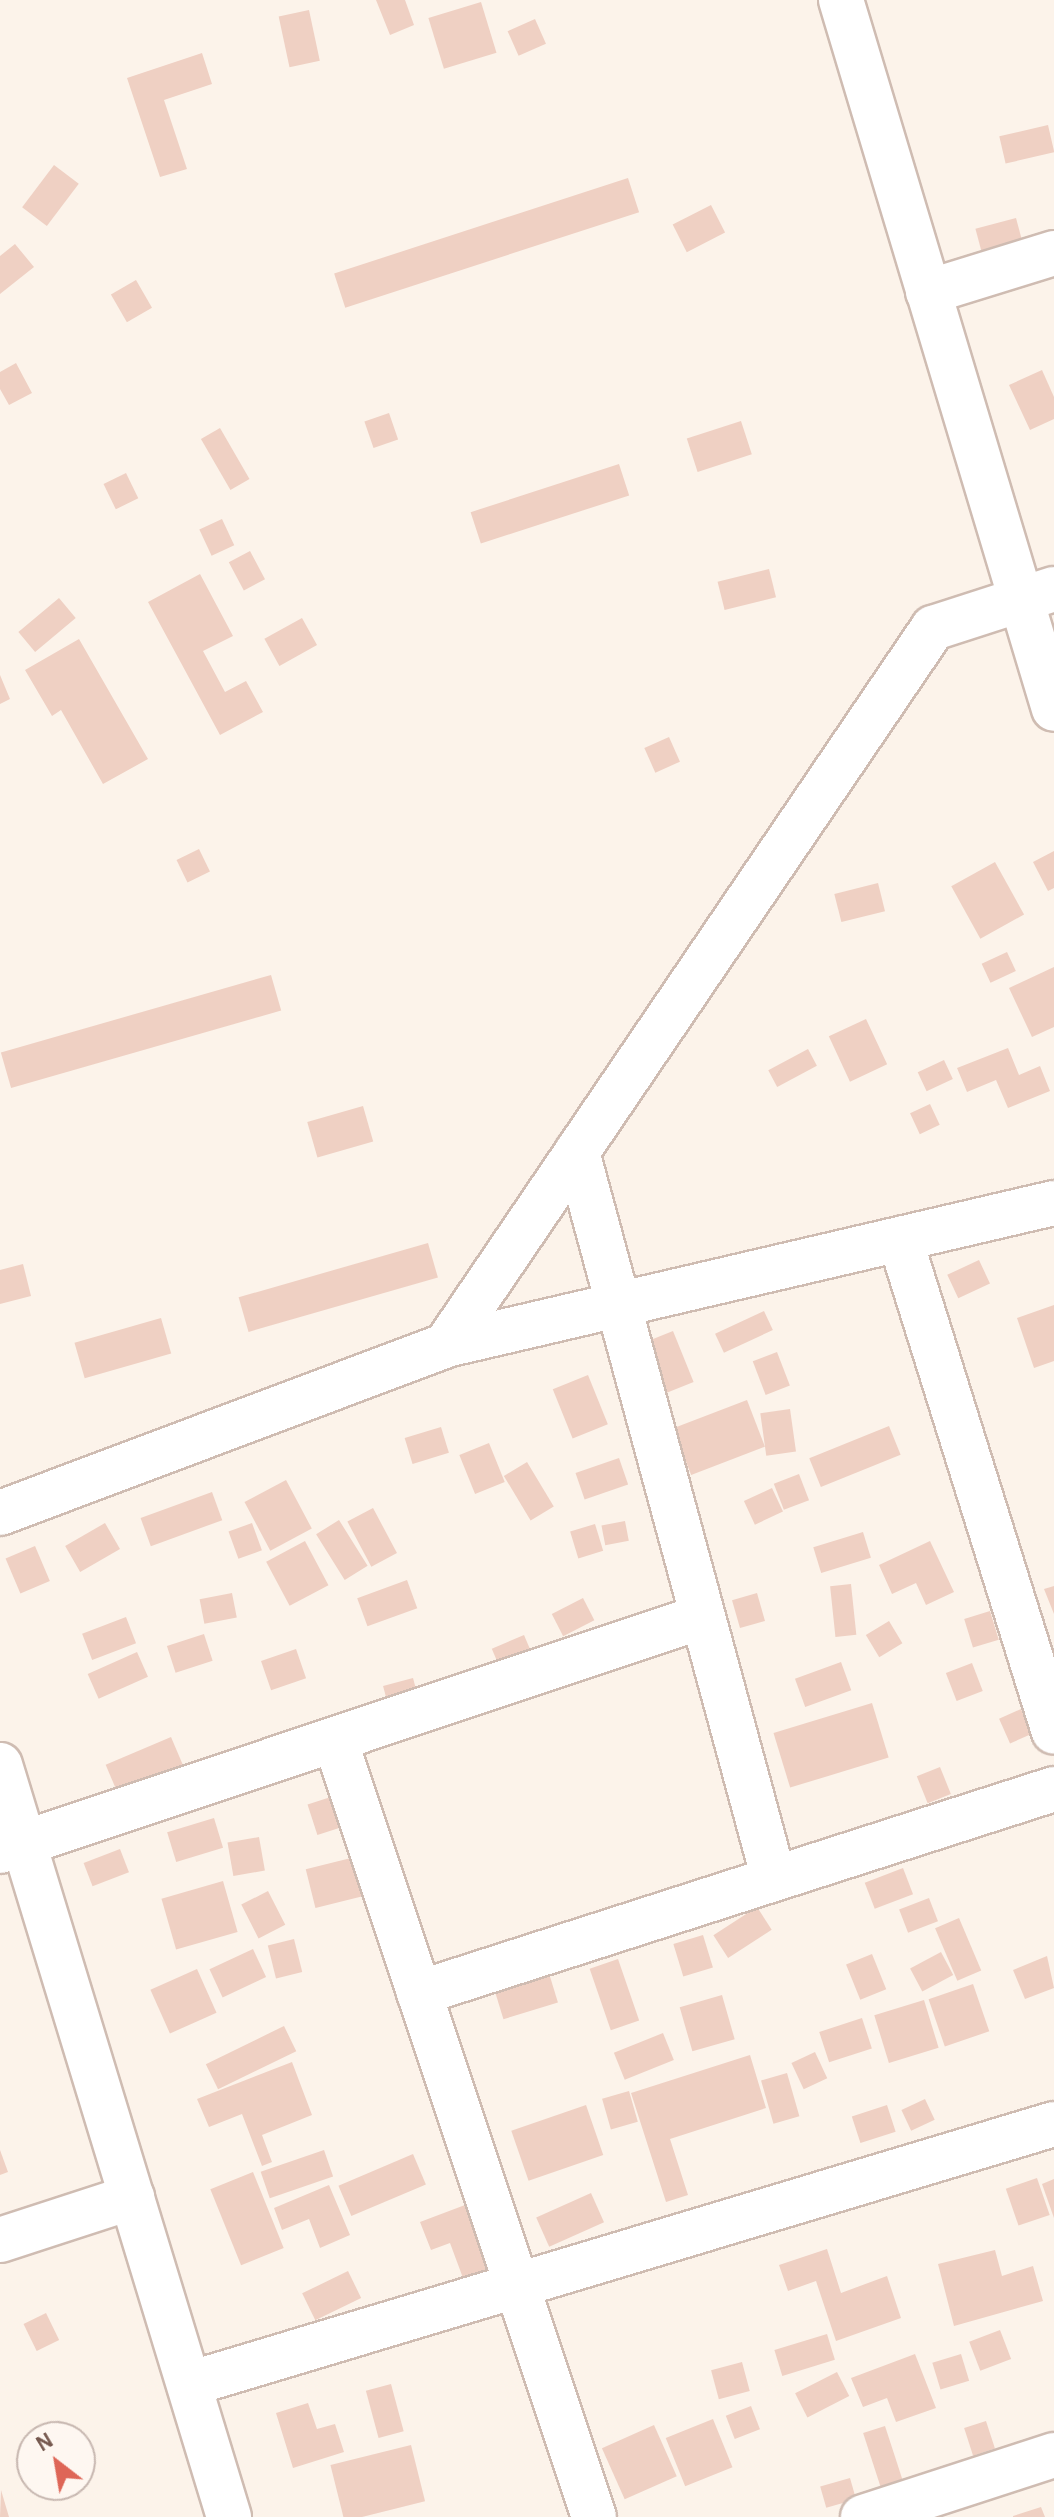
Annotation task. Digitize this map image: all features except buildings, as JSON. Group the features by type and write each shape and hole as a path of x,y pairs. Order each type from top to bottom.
{"street":[{"path":"832,1 928,292 1036,595 1054,709"},
{"path":"928,292 1054,253"},
{"path":"446,1345 933,628 1036,595"},
{"path":"577,1152 774,1879"},
{"path":"0,1513 446,1345 1054,1203"},
{"path":"900,1239 1054,1732"},
{"path":"12,1847 701,1617"},
{"path":"335,1740 594,2517"},
{"path":"0,1765 12,1847 132,2197 229,2517"},
{"path":"419,1993 1054,1789"},
{"path":"189,2384 1054,2124"},
{"path":"0,2240 132,2197"},
{"path":"863,2517 975,2500 1054,2455"}]}
